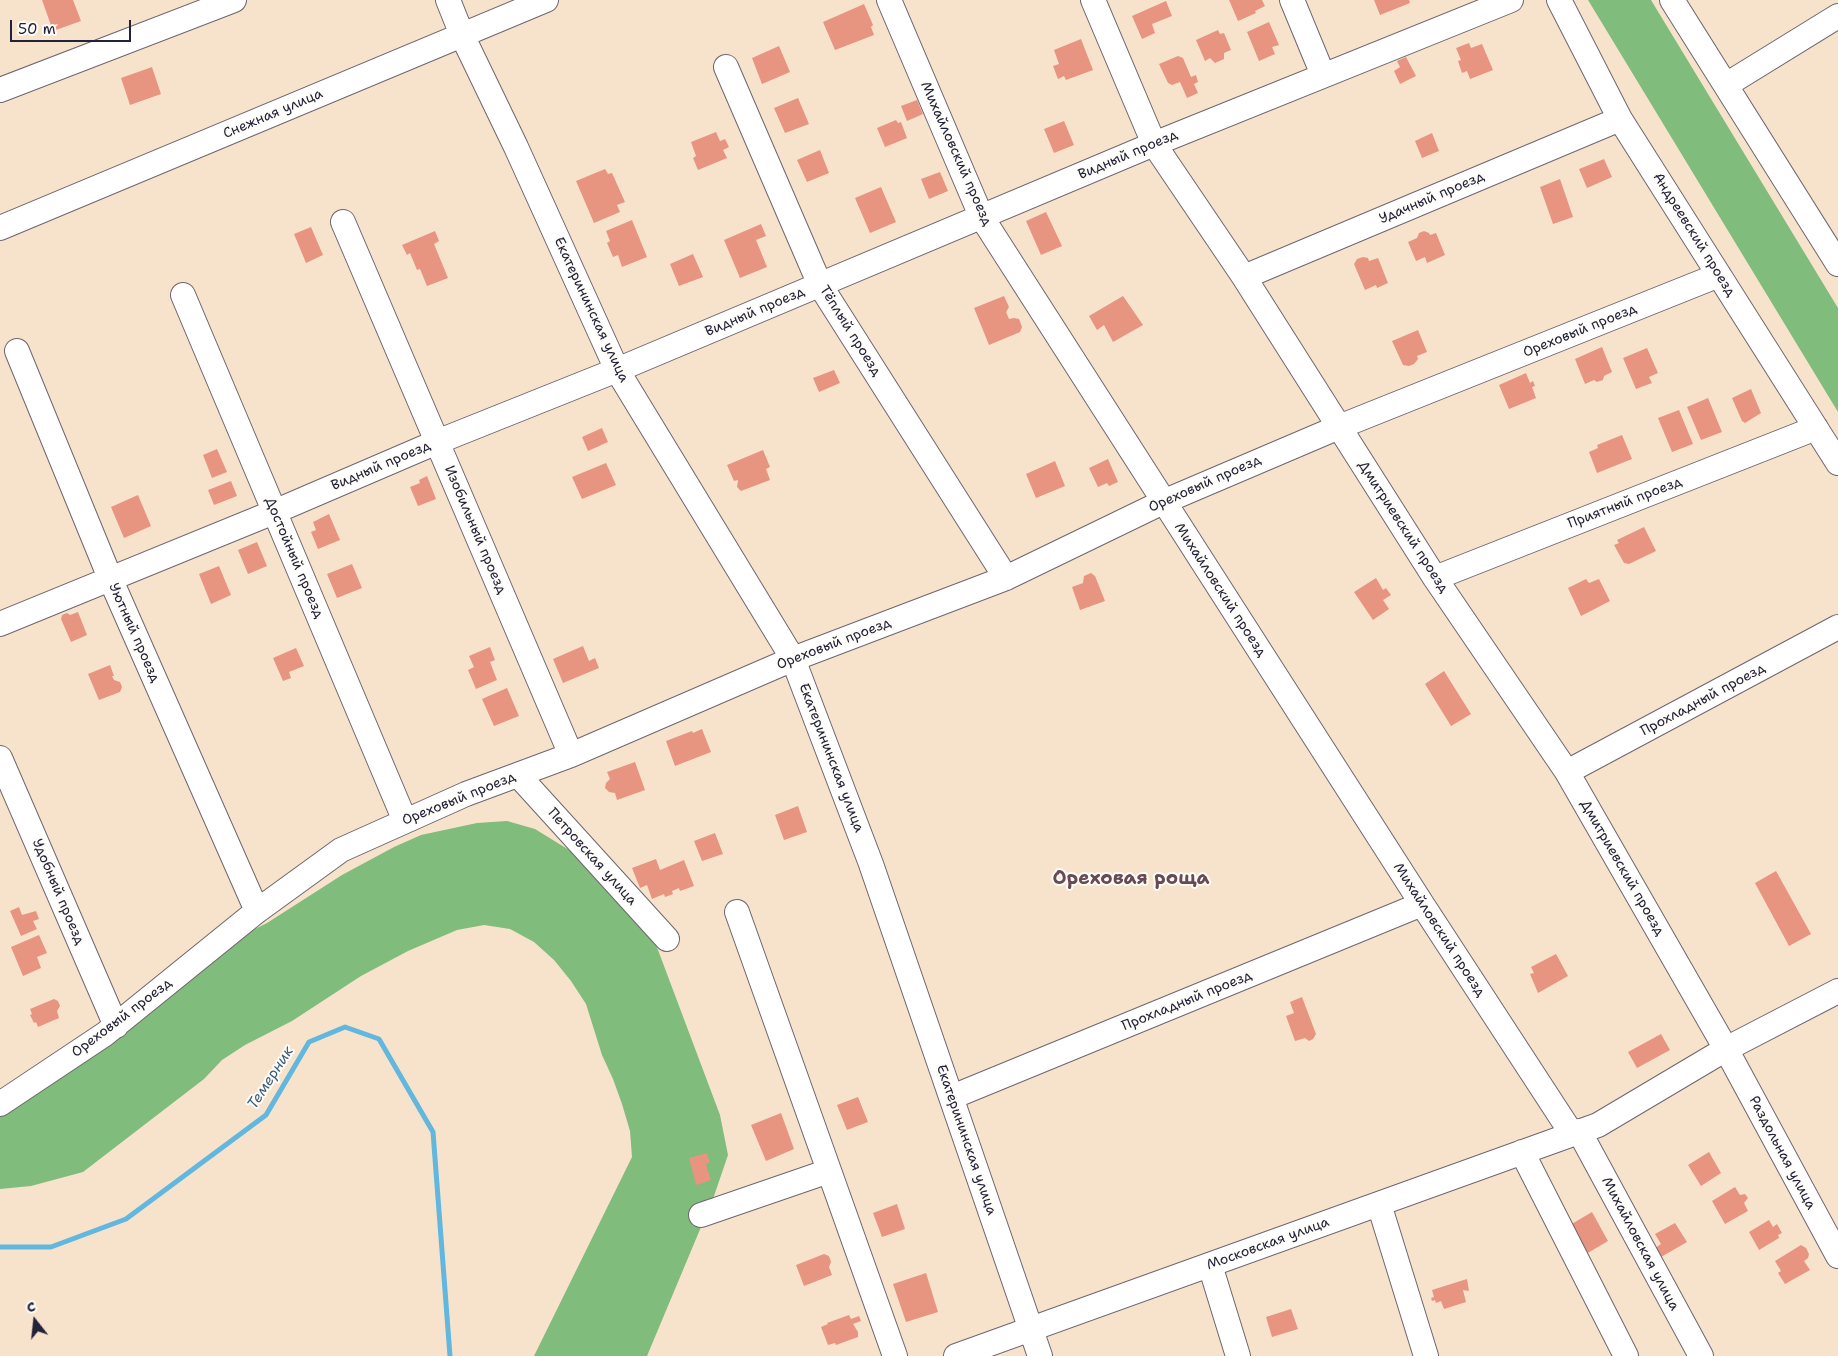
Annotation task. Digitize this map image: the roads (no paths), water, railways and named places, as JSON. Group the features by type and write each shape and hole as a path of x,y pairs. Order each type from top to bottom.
{"street":[{"path":"0,90 234,0"},
{"name":"Екатерининская улица","path":"448,0 462,35 516,147 617,370 793,659 871,864 1040,1356"},
{"name":"Снежная улица","path":"0,228 546,0"},
{"name":"Михайловский проезд","path":"889,0 981,216 1422,904 1575,1133"},
{"name":"Дмитриевский проезд","path":"1093,0 1154,144 1244,278 1435,578 1567,772 1726,1049"},
{"path":"1292,0 1322,75"},
{"name":"Видный проезд","path":"0,624 274,512 437,442 617,370 1154,144 1511,0"},
{"name":"Андреевский проезд","path":"1559,0 1620,119 1838,464"},
{"path":"1672,0 1834,248"},
{"path":"1726,85 1838,16"},
{"name":"Тёплый проезд","path":"726,66 820,285 1006,578"},
{"name":"Удачный проезд","path":"1244,278 1620,119"},
{"name":"Изобильный проезд","path":"343,222 571,756"},
{"name":"Ореховый проезд","path":"0,1104 116,1026 256,911 341,850 466,794 571,756 793,659 1006,578 1163,502 1339,427 1719,275"},
{"name":"Достойный проезд","path":"183,295 405,821"},
{"name":"Уютный проезд","path":"18,351 110,578 256,911"},
{"name":"Приятный проезд","path":"1435,578 1816,428"},
{"name":"Прохладный проезд","path":"1567,772 1838,627"},
{"name":"Удобный проезд","path":"0,758 116,1026"},
{"name":"Петровская улица","path":"518,775 667,939"},
{"name":"Прохладный проезд","path":"952,1097 1422,904"},
{"path":"737,912 895,1356"},
{"name":"Московская улица","path":"956,1356 1598,1125 1726,1049 1837,994"},
{"name":"Раздольная улица","path":"1726,1049 1838,1256"},
{"name":"Михайловская улица","path":"1575,1133 1700,1356"},
{"path":"1522,1152 1626,1356"},
{"path":"701,1215 829,1171"},
{"path":"1380,1204 1426,1356"},
{"path":"1210,1266 1238,1356"}],"waterway":[{"name":"Темерник","path":"0,1247 51,1247 126,1219 266,1115 309,1042 345,1027 379,1039 433,1132 450,1356"}],"district":[{"name":"Ореховая роща","path":"1131,879"}]}
